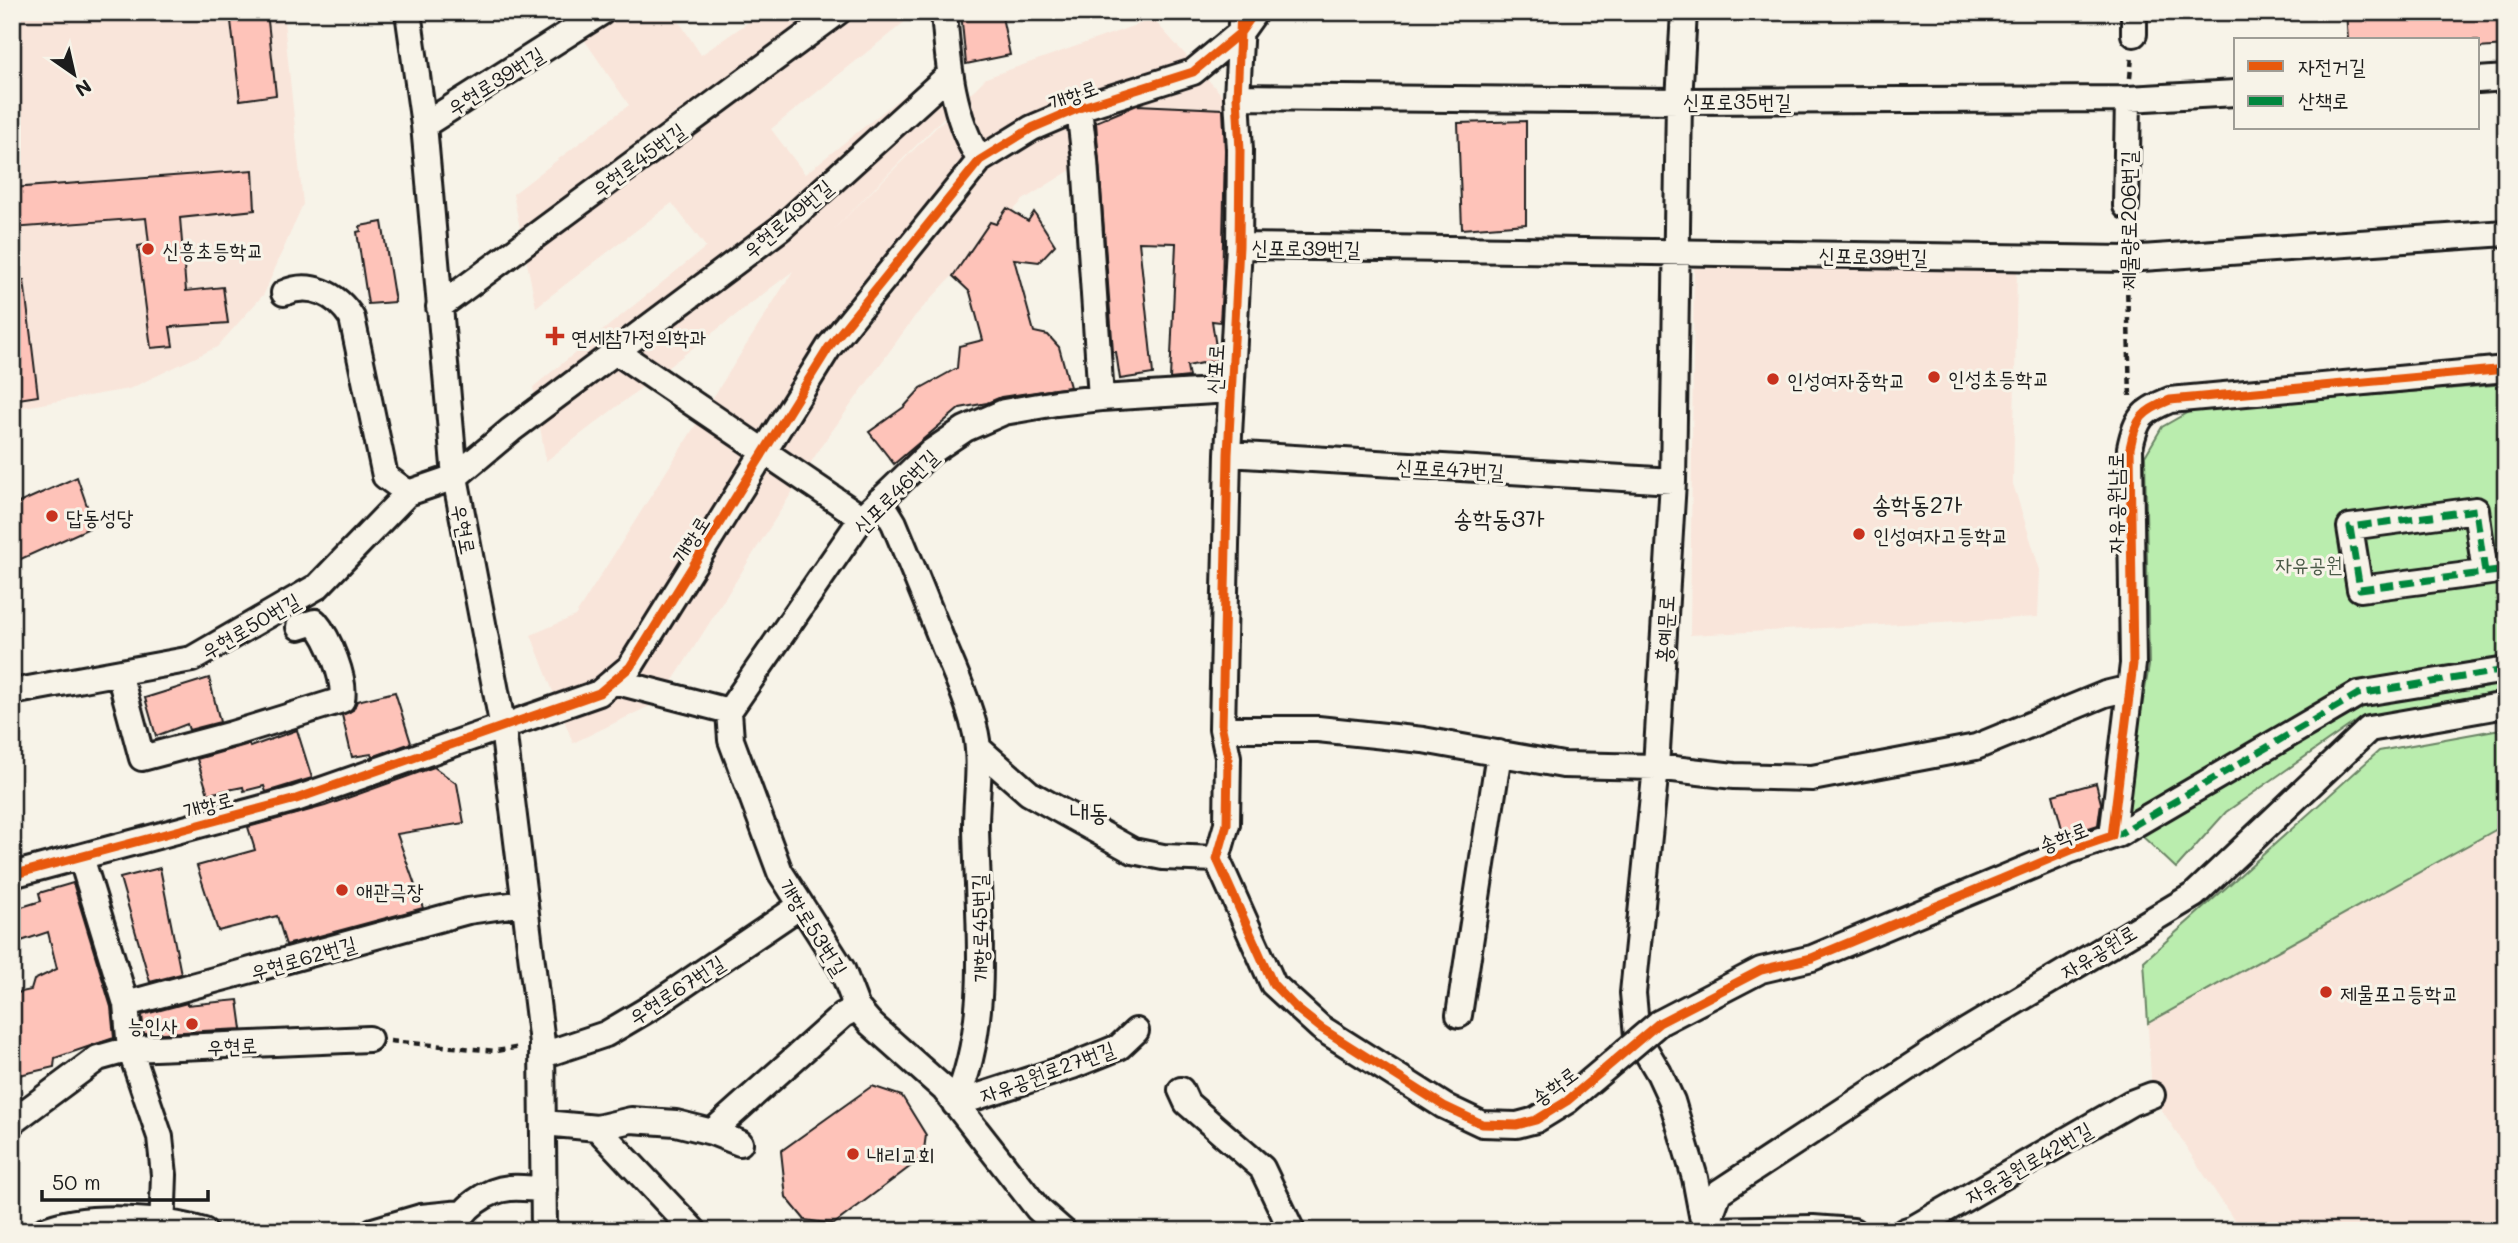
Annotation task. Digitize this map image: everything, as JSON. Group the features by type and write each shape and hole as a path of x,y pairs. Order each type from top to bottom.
{"street":[{"name":"우현로","path":"408,12 424,125 455,477 503,728 542,1049 544,1231"},
{"name":"우현로39번길","path":"424,125 602,12"},
{"name":"우현로45번길","path":"439,307 838,12"},
{"path":"944,12 949,75 968,142 981,160"},
{"name":"개항로","path":"12,876 296,799 599,693 630,667 829,347 981,160 1031,128 1079,108 1193,72 1255,12"},
{"name":"홍예문로","path":"1684,12 1679,101 1673,481 1656,767 1633,993 1637,1036 1672,1101 1695,1178 1705,1231"},
{"name":"신포로","path":"1222,729 1227,454 1239,246 1240,150 1237,97 1241,23"},
{"name":"우현로49번길","path":"455,477 511,430 781,228 949,75"},
{"path":"2480,80 2506,78"},
{"name":"신포로35번길","path":"1237,97 1679,101 2128,99 2234,93"},
{"name":"제물량로206번길","path":"2126,206 2128,99"},
{"path":"1079,108 1101,398"},
{"name":"신포로39번길","path":"1239,246 2127,260 2506,233"},
{"path":"284,293 296,287 308,287 330,295 344,306 352,318 385,476 408,493 455,477"},
{"path":"617,352 862,518"},
{"name":"자유공원남로","path":"2112,836 2133,664 2130,447 2134,428 2148,409 2170,400 2506,369"},
{"name":"신포로46번길","path":"729,711 862,518 931,452 965,429 1004,412 1101,398 1230,390"},
{"name":"신포로47번길","path":"1227,454 1673,481"},
{"name":"우현로50번길","path":"12,692 192,659 318,586 408,493"},
{"name":"개항로45번길","path":"880,500 894,523 963,691 975,727 978,748 976,828 981,949 979,996 966,1079 955,1104"},
{"path":"2476,510 2495,571 2360,589 2350,527 2476,510"},
{"path":"119,673 142,758 342,700 341,677 323,631 315,622 299,627"},
{"name":"송학로","path":"1217,859 1273,984 1296,1008 1321,1028 1444,1106 1482,1124 1517,1125 1536,1120 1567,1101 1659,1024 1761,970 1812,958 2071,850 2119,834 2358,694 2506,670"},
{"path":"613,681 729,711"},
{"path":"978,748 1029,793 1133,851 1163,857 1217,859 1227,824 1228,757 1222,729 1318,729 1423,740 1563,765 1656,767 1734,776 1812,778 1976,747 2105,694 2130,688"},
{"name":"자유공원로","path":"1705,1231 1719,1192 1951,1040 2193,895 2369,729 2506,705"},
{"name":"개항로53번길","path":"729,711 731,740 780,872 842,969 857,1008 871,1024 944,1089 1038,1209 1063,1231"},
{"path":"1460,1015 1499,753"},
{"path":"81,857 126,1004 130,1049 160,1137 164,1175 162,1226"},
{"name":"우현로62번길","path":"126,1004 468,911 525,903"},
{"name":"우현로67번길","path":"542,1049 606,1034 650,1008 800,906"},
{"path":"712,1132 843,1015 857,1008"},
{"name":"자유공원로27번길","path":"955,1104 1072,1066 1119,1047 1136,1031"},
{"name":"우현로","path":"130,1049 369,1039"},
{"path":"12,1122 98,1058 130,1049"},
{"path":"1181,1090 1187,1103 1262,1168 1292,1231"},
{"name":"자유공원로42번길","path":"1905,1231 2131,1103 2152,1095"},
{"path":"544,1123 597,1128 631,1120 676,1123 712,1132 740,1143"},
{"path":"597,1128 694,1231"},
{"path":"373,1231 421,1217 459,1222 479,1200 507,1188 544,1189"},
{"path":"43,1231 89,1220 162,1226 185,1225 204,1231"},
{"path":"1705,1231 1853,1231"}],"path":[{"path":"2128,99 2134,23"},
{"path":"369,1039 496,1051 542,1049"}],"shaded area":[{"name":"신흥초등학교","path":"12,12 283,12 303,204 264,294 217,347 129,389 12,409"},
{"path":"624,12 673,12 701,55 763,12 917,12 771,129 805,174 934,71 949,112 834,229 986,78 1153,19 1230,104 1229,159 1085,161 1023,200 915,316 822,445 660,701 573,743 531,635 575,616 793,271 546,461 533,387 706,247 672,203 536,307 513,194 629,105 583,38"},
{"path":"1694,267 2017,270 2013,484 2040,570 2038,617 1690,635"},
{"name":"제물포고등학교","path":"2506,728 2506,1231 2241,1231 2152,1095 2144,961 2379,751"}],"green space":[{"name":"자유공원","path":"2506,384 2506,691 2362,717 2226,812 2176,868 2123,818 2149,666 2145,456 2162,427 2192,410"},
{"path":"2506,728 2506,824 2148,1023 2144,961 2379,751"}],"building":[{"path":"230,12 267,12 276,95 240,100"},
{"path":"961,12 1001,12 1010,55 966,64"},
{"path":"2346,12 2506,12 2506,46 2480,48 2480,38 2348,38"},
{"path":"1137,105 1223,109 1225,150 1222,289 1220,322 1212,321 1218,360 1187,366 1189,377 1170,379 1176,243 1139,242 1153,374 1120,379 1116,352 1113,352 1096,122"},
{"path":"1526,121 1526,224 1462,229 1458,123"},
{"path":"253,170 255,210 180,218 186,291 223,287 228,323 170,327 173,346 151,348 138,246 149,244 146,218 12,228 12,188"},
{"path":"1007,208 1028,221 1034,212 1055,245 1039,262 1014,259 1034,332 1048,335 1059,347 1070,387 1001,397 987,403 960,408 894,464 869,432 904,407 921,388 957,368 959,346 983,340 970,292 953,276 990,222 996,224"},
{"path":"382,222 395,302 368,304 357,232 361,231 360,226"},
{"path":"24,280 38,396 12,400 12,281"},
{"name":"답동성당","path":"77,477 94,526 12,563 12,506"},
{"path":"209,678 220,722 189,730 187,724 156,736 145,698"},
{"path":"395,692 411,743 372,757 371,754 352,757 342,715 353,710 357,701"},
{"path":"297,730 312,778 266,792 264,786 244,791 243,787 208,794 197,759 249,744 250,747"},
{"path":"434,767 457,784 464,823 397,834 423,908 286,945 277,916 218,931 197,866 255,850 248,827 325,806"},
{"path":"2096,783 2101,803 2098,825 2064,836 2053,795"},
{"path":"160,868 181,974 150,982 120,878"},
{"path":"73,883 111,1007 114,1038 55,1058 54,1067 15,1076 12,1064 12,994 31,990 34,980 57,969 48,932 12,944 12,910 41,901 39,893"},
{"name":"능인사","path":"238,1000 242,1029 144,1034 142,1015 187,1003"},
{"name":"내리교회","path":"872,1086 902,1096 926,1135 923,1157 834,1224 805,1220 786,1197 781,1151"}],"marked path":[{"path":"2485,572 2476,510 2350,527 2360,589 2506,570"},
{"path":"2112,836 2358,694 2506,670"}],"cycle path":[{"path":"1241,12 1237,97 1240,150 1239,246 1228,454 1222,729 1228,757 1227,824 1217,859 1273,984 1296,1008 1321,1028 1444,1106 1482,1124 1517,1125 1536,1120 1567,1101 1659,1023 1761,970 1812,958 2071,850 2112,836 2133,664 2130,448 2135,429 2147,412 2170,400 2506,369"},
{"path":"12,875 296,799 599,693 630,667 829,347 980,160 1032,128 1079,108 1193,72 1240,33 1255,12"}],"place":[{"name":"신흥초등학교","path":"148,249"},
{"name":"연세참가정의학과","path":"555,336"},
{"name":"인성초등학교","path":"1934,377"},
{"name":"인성여자중학교","path":"1773,379"},
{"name":"답동성당","path":"52,516"},
{"name":"인성여자고등학교","path":"1859,534"},
{"name":"애관극장","path":"342,890"},
{"name":"제물포고등학교","path":"2326,992"},
{"name":"능인사","path":"192,1024"},
{"name":"내리교회","path":"853,1154"}],"district":[{"name":"송학동2가","path":"1917,503"},
{"name":"송학동3가","path":"1499,517"},
{"name":"내동","path":"1089,811"}]}
